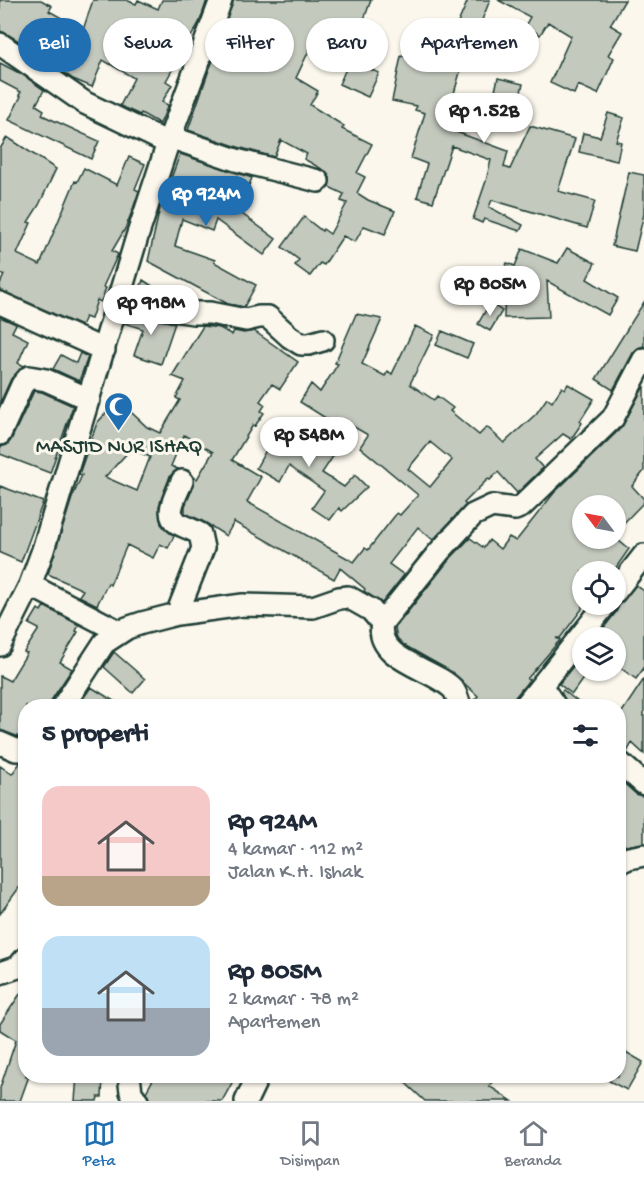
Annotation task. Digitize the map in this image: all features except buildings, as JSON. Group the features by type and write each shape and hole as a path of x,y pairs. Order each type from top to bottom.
{"street":[{"path":"0,645 30,585 57,508 169,140 221,0"},
{"path":"0,44 85,103 169,140 236,160 318,180"},
{"path":"120,297 160,308 193,313 210,313 246,320 268,317 301,344 323,340"},
{"path":"0,303 104,350"},
{"path":"457,699 447,685 389,650 381,639 382,623 439,552 473,515 492,506 515,509 522,506 613,418 644,359"},
{"path":"1,430 21,385 29,377 46,380 89,399"},
{"path":"177,614 203,548 200,534 174,521 171,517 171,508 182,481"},
{"path":"626,578 643,557"},
{"path":"30,585 120,632"},
{"path":"67,699 104,643 120,632 141,623 177,614 243,605 313,607 348,597 371,610 382,623"},
{"path":"531,699 598,615"},
{"path":"542,687 550,699"},
{"path":"0,743 18,750"},
{"path":"626,768 644,784"},
{"path":"626,859 644,855"},
{"path":"0,973 18,967"},
{"path":"130,1083 131,1092 136,1101"},
{"path":"246,1101 255,1083"}],"place":[{"name":"MASJID NUR ISHAQ","path":"119,432"}]}
